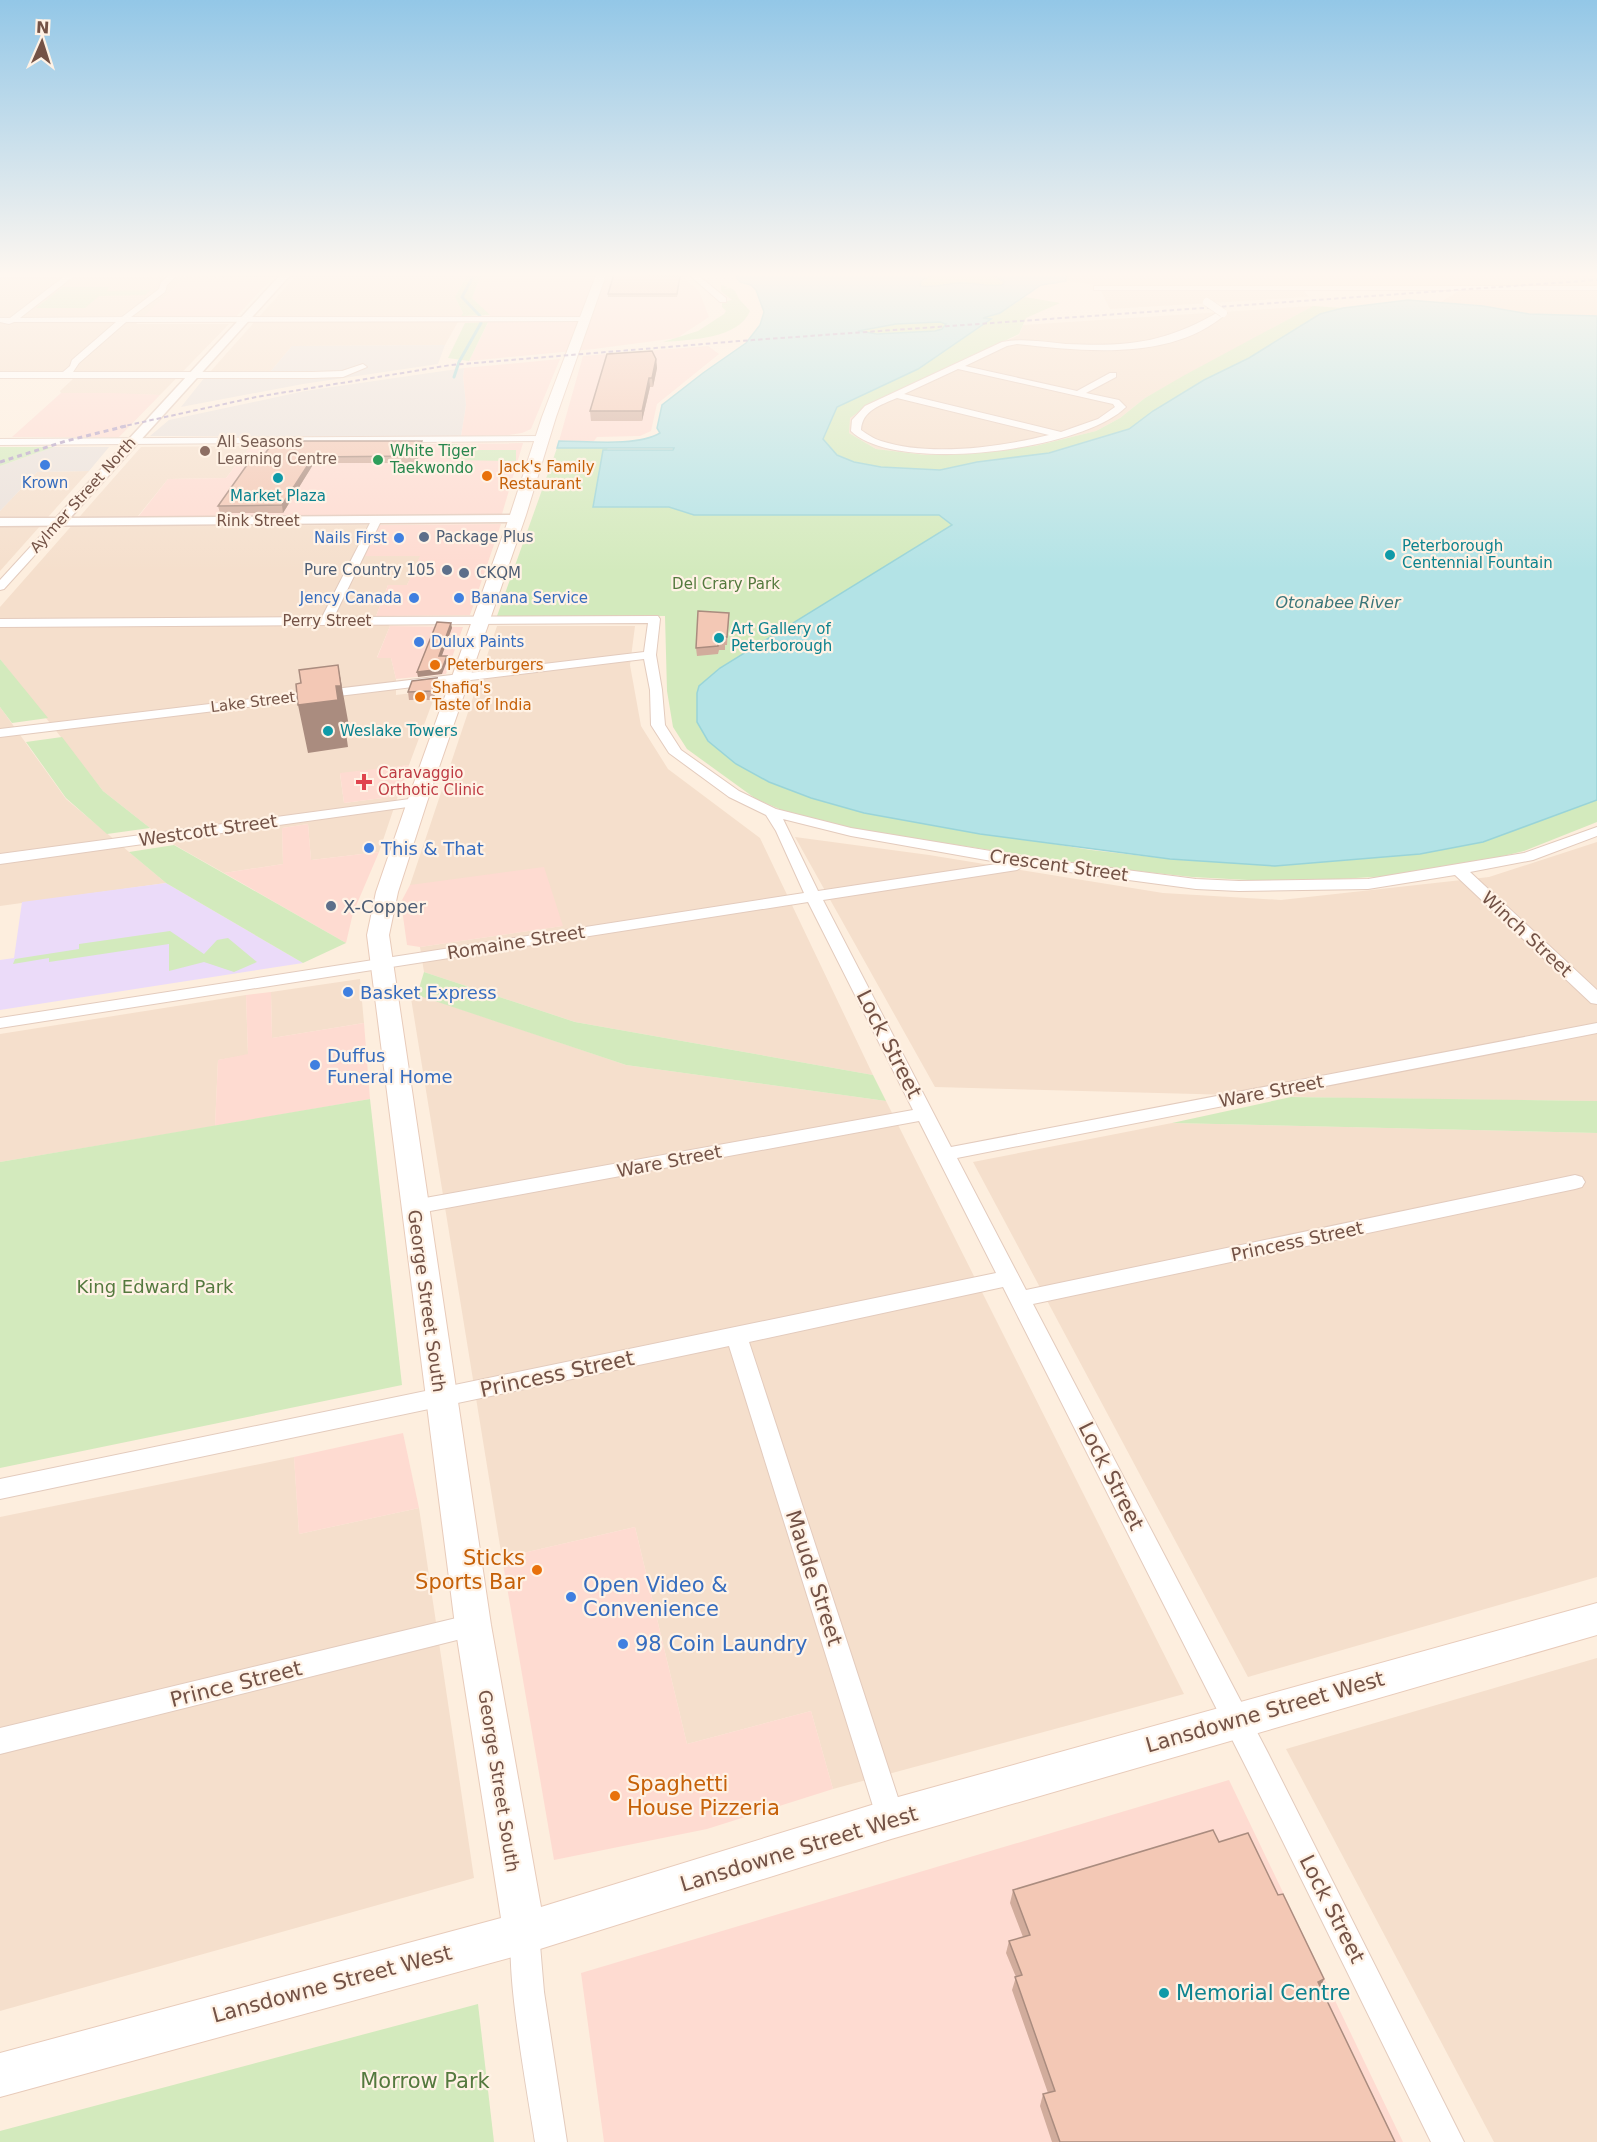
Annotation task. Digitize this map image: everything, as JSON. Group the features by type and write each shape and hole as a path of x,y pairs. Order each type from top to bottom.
{"main road":[{"name":"George Street South","path":"524,1933 494,1737 472,1625 378,935 387,892 417,802 482,620 566,372"},
{"name":"Lansdowne Street West","path":"0,2075 524,1933 891,1819 1597,1619"}],"street":[{"path":"0,375 343,374 350,372"},
{"path":"946,372 868,408 855,424 856,431 875,443 896,449 934,452 983,449 1077,430 1119,410 1120,404 985,372"},
{"name":"Aylmer Street North","path":"0,587 193,374"},
{"path":"1079,393 1113,375"},
{"path":"895,395 1059,435"},
{"path":"0,442 542,438"},
{"name":"Rink Street","path":"0,522 516,519"},
{"path":"326,621 376,520"},
{"name":"Perry Street","path":"0,622 654,619"},
{"name":"Crescent Street","path":"654,619 650,655 658,725 676,753 734,794 771,812 851,832 1033,863 1196,884 1239,886 1368,884 1528,857 1597,831"},
{"name":"Lake Street","path":"0,734 650,655"},
{"name":"Westcott Street","path":"0,860 417,802"},
{"name":"Lock Street","path":"771,812 783,831 813,896 924,1114 1236,1720 1448,2142"},
{"name":"Romaine Street","path":"0,1023 1033,863"},
{"name":"Winch Street","path":"1458,870 1597,999"},
{"name":"Ware Street","path":"946,1154 1597,1028"},
{"name":"Ware Street","path":"414,1207 924,1114"},
{"name":"Princess Street","path":"1020,1299 1575,1182"},
{"name":"Princess Street","path":"0,1489 737,1338 1008,1278"},
{"name":"Maude Street","path":"737,1338 891,1819"},
{"name":"Prince Street","path":"0,1741 472,1625"},
{"path":"524,1933 529,1992 550,2142"}],"shaded area":[{"path":"0,372 182,372 160,395 61,393 60,391 73,379 76,372"},
{"path":"209,372 384,372 303,384 181,407"},
{"path":"437,372 464,372 466,405 461,436 150,436 169,420 305,391"},
{"path":"464,372 555,372 531,429 509,435 461,436 466,405"},
{"path":"578,372 697,372 657,404 651,431 640,436 597,437 594,441 559,441"},
{"path":"940,372 1193,372 1145,398 1120,418 1096,431 1035,446 926,455 876,449 849,433 849,418 867,406"},
{"path":"61,393 160,395 119,437 12,437"},
{"path":"523,443 502,514 138,517 168,479 226,478 251,446"},
{"path":"251,446 226,478 168,479 130,526 377,525 421,555 407,585 388,585 376,616 390,626 377,657 391,658 396,679 396,695 437,690 409,765 340,774 344,803 398,796 379,852 311,860 308,824 282,828 283,864 224,873 164,839 103,791 0,659 0,607 141,447"},
{"path":"54,447 109,447 89,471 37,472 0,511 0,466"},
{"path":"89,471 0,571 0,511 37,472"},
{"path":"501,524 470,615 376,616 388,585 407,585 420,556 362,556 377,525"},
{"path":"390,626 463,627 446,674 396,679 391,658 377,658"},
{"path":"497,626 635,626 630,665 641,726 668,769 760,838 873,1075 575,1022 424,972 420,947 562,926 410,885"},
{"path":"0,707 66,799 166,883 0,906"},
{"path":"409,765 398,796 344,803 340,773"},
{"path":"308,824 311,860 379,852 353,913 346,943 224,873 283,864 282,828"},
{"path":"795,837 929,855 1163,893 1281,900 1489,877 1597,842 1597,1101 1347,1098 935,1087"},
{"path":"544,867 563,926 420,947 407,945 401,902 410,885"},
{"path":"166,883 303,963 0,1010 0,960 14,958 22,902"},
{"path":"360,979 364,1023 272,1038 271,992"},
{"path":"271,992 272,1038 364,1023 370,1099 215,1126 218,1060 248,1054 246,995"},
{"path":"410,992 626,1065 886,1101 1184,1694 833,1789 811,1711 687,1744 635,1527 502,1558"},
{"path":"246,995 248,1055 218,1060 215,1126 0,1162 0,1034"},
{"path":"1172,1123 1597,1133 1597,1577 1248,1677 973,1162"},
{"path":"403,1433 419,1508 299,1534 294,1457"},
{"path":"294,1457 299,1534 419,1508 474,1878 0,2011 0,1517"},
{"path":"635,1527 687,1744 811,1711 833,1789 707,1829 554,1860 502,1558"},
{"path":"1597,1658 1597,2142 1494,2142 1286,1749"},
{"path":"1229,1780 1403,2142 604,2142 581,1973"}],"green space":[{"path":"912,372 939,372 867,406 850,418 849,433 876,449 926,455 1035,446 1096,431 1120,418 1145,398 1191,372 1220,372 1153,411 1129,429 1049,453 977,462 940,470 881,467 854,462 836,454 823,440 837,407"},
{"path":"451,444 458,444 455,446 460,450 516,450 516,461 452,460 446,458"},
{"path":"0,447 54,447 0,466"},
{"name":"Del Crary Park","path":"608,447 593,507 669,507 694,515 939,515 953,525 720,668 699,686 736,764 769,782 811,798 864,813 1091,850 1170,859 1275,866 1420,854 1483,842 1597,800 1597,822 1524,851 1462,866 1390,876 1286,882 1192,877 1109,868 859,830 791,814 756,799 687,749 673,727 667,691 665,616 497,616 557,448"},
{"path":"0,659 48,718 12,723 0,707"},
{"path":"62,737 103,791 150,828 107,834 66,798 26,742"},
{"path":"174,845 346,943 303,963 166,883 129,852"},
{"path":"170,931 204,954 217,940 228,938 257,962 234,972 204,962 169,971 169,944 49,962 49,958 13,964 15,959 79,949 79,944"},
{"path":"424,972 575,1022 873,1075 886,1101 626,1065 417,995"},
{"path":"1291,1097 1597,1101 1597,1133 1172,1123"},
{"name":"King Edward Park","path":"370,1099 402,1385 0,1468 0,1162"},
{"name":"Morrow Park","path":"478,2004 494,2142 0,2142 0,2131"}],"water":[{"name":"Otonabee River","path":"912,372 837,407 823,439 837,455 854,462 881,467 940,470 977,462 1049,453 1129,429 1153,411 1220,372 1597,372 1597,800 1483,842 1420,854 1275,866 1170,859 980,834 864,813 811,798 769,782 736,764 708,741 697,722 699,686 720,668 952,525 939,515 694,515 669,507 593,507 603,450 673,450 674,448 557,448 559,441 625,442 660,433 657,428 662,405 703,373"}],"building":[{"path":"602,372 653,372 652,378 649,378 642,411 590,411"},
{"name":"Market Plaza","path":"274,441 422,441 415,456 313,457 282,505 218,506 254,455 264,455"},
{"path":"698,611 729,613 727,637 724,642 718,642 718,646 696,648"},
{"path":"437,622 451,623 439,656 447,656 442,669 417,672"},
{"path":"338,665 341,686 336,686 338,700 298,705 296,684 301,683 299,670"},
{"path":"437,678 432,691 408,692 412,681"},
{"name":"Memorial Centre","path":"1213,1830 1219,1842 1248,1833 1278,1895 1283,1894 1324,1979 1318,1982 1395,2142 1060,2142 1043,2094 1055,2091 1015,1977 1022,1975 1009,1941 1030,1935 1013,1890"}],"waterway":[{"path":"454,377 456,372"}],"railway":[{"path":"120,427 256,397 409,372"},
{"path":"0,462 66,441 126,426"}],"place":[{"name":"All Seasons Learning Centre","path":"205,451"},
{"name":"White Tiger Taekwondo","path":"378,460"},
{"name":"Krown","path":"45,465"},
{"name":"Jack's Family Restaurant","path":"487,476"},
{"name":"Market Plaza","path":"278,478"},
{"name":"Package Plus","path":"424,537"},
{"name":"Nails First","path":"399,538"},
{"name":"Peterborough Centennial Fountain","path":"1390,555"},
{"name":"Pure Country 105","path":"447,570"},
{"name":"CKQM","path":"464,573"},
{"name":"Jency Canada","path":"414,598"},
{"name":"Banana Service","path":"459,598"},
{"name":"Art Gallery of Peterborough","path":"719,638"},
{"name":"Dulux Paints","path":"419,642"},
{"name":"Peterburgers","path":"435,665"},
{"name":"Shafiq's Taste of India","path":"420,697"},
{"name":"Weslake Towers","path":"328,731"},
{"name":"Caravaggio Orthotic Clinic","path":"364,782"},
{"name":"This & That","path":"369,848"},
{"name":"X-Copper","path":"331,906"},
{"name":"Basket Express","path":"348,992"},
{"name":"Duffus Funeral Home","path":"315,1065"},
{"name":"Sticks Sports Bar","path":"537,1570"},
{"name":"Open Video & Convenience","path":"571,1597"},
{"name":"98 Coin Laundry","path":"623,1644"},
{"name":"Spaghetti House Pizzeria","path":"615,1796"},
{"name":"Memorial Centre","path":"1164,1993"}]}
